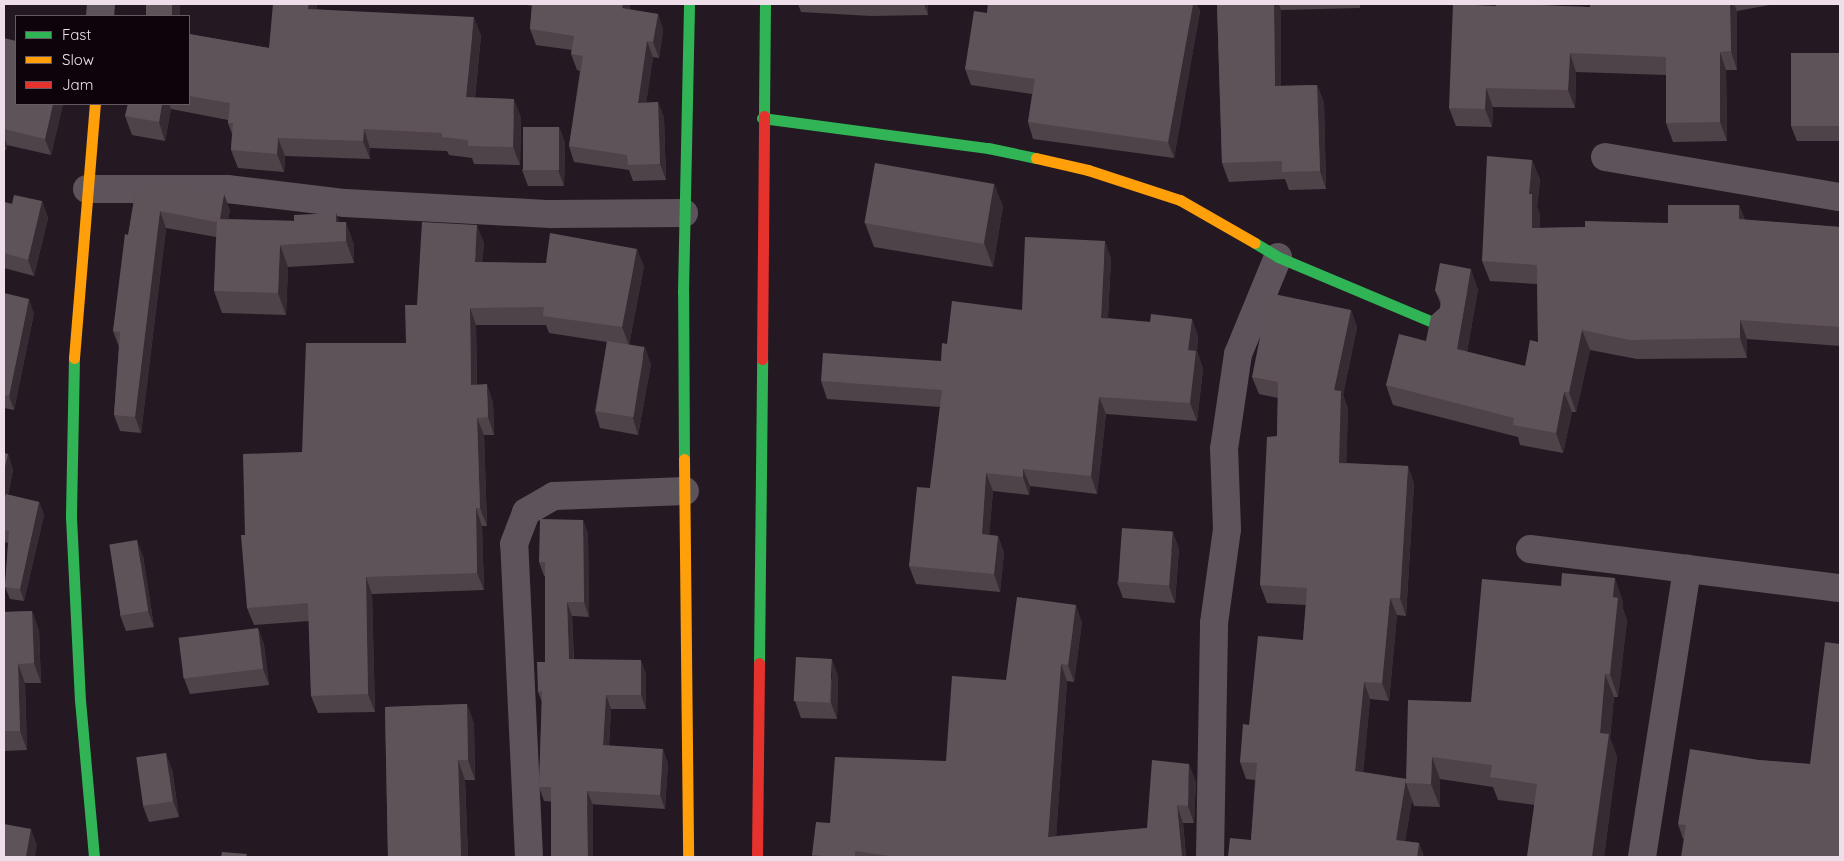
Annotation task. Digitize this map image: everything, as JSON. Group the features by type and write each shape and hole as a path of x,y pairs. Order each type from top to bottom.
{"street":[{"path":"688,857 684,213 689,4"},
{"path":"757,857 762,118 765,4"},
{"path":"94,857 80,700 71,517 75,326 96,105"},
{"path":"762,118 988,148 1088,170 1180,200 1278,257 1433,322"},
{"path":"1605,157 1840,197"},
{"path":"87,189 227,189 346,203 551,214 684,213"},
{"path":"1210,857 1214,623 1227,529 1224,449 1238,354 1278,257"},
{"path":"529,857 514,544 526,512 554,496 685,491"},
{"path":"1530,549 1840,588"},
{"path":"1642,857 1686,568"}],"building":[{"path":"146,4 172,4 172,15 146,15"},
{"path":"273,4 309,4 308,9 474,17 466,97 514,99 513,147 468,146 468,140 442,137 442,133 364,129 363,141 278,138 277,154 231,150 233,123 228,123 230,103 190,96 190,34 269,48"},
{"path":"532,4 623,4 622,8 658,14 653,42 647,41 638,103 658,102 660,164 628,165 627,155 569,146 583,56 571,54 574,36 530,29"},
{"path":"988,4 1193,4 1168,142 1028,122 1035,79 965,69 974,11 987,13"},
{"path":"1217,4 1274,4 1275,86 1317,85 1320,171 1282,172 1282,161 1222,163"},
{"path":"1453,4 1496,6 1495,4 1534,4 1590,7 1590,4 1730,4 1731,51 1720,52 1720,122 1666,123 1666,57 1570,53 1568,90 1486,88 1485,109 1449,108"},
{"path":"1840,4 1840,126 1791,126 1791,53 1839,53"},
{"path":"4,38 15,41 15,105 53,105 45,139 4,129"},
{"path":"128,105 162,105 159,122 125,116"},
{"path":"523,127 559,127 559,170 523,170"},
{"path":"1487,156 1532,160 1529,194 1532,194 1532,228 1585,227 1585,221 1668,223 1668,205 1739,205 1739,219 1840,227 1840,327 1740,320 1740,338 1630,340 1582,330 1569,392 1564,392 1556,433 1513,425 1514,418 1386,385 1399,334 1426,341 1431,316 1440,308 1441,300 1435,290 1440,263 1471,269 1457,349 1525,366 1530,340 1538,342 1537,265 1482,261"},
{"path":"875,163 994,184 984,244 864,223"},
{"path":"136,188 193,188 224,194 220,219 217,219 216,222 160,211 135,417 114,415 120,332 113,331 125,234 128,235"},
{"path":"14,195 42,201 28,260 4,253 4,202 12,204"},
{"path":"336,213 336,222 346,222 346,241 280,245 278,293 214,291 217,219 294,221 294,215"},
{"path":"422,222 477,225 475,262 546,263 550,233 637,249 622,327 543,316 544,307 470,308 471,385 487,384 488,417 477,418 480,508 476,508 477,573 366,577 368,694 311,696 308,603 247,608 241,535 245,535 243,454 302,452 306,343 406,343 405,305 417,305"},
{"path":"1025,237 1105,241 1101,318 1150,322 1151,314 1192,319 1188,350 1196,351 1190,403 1099,397 1091,476 1023,469 1023,477 986,473 982,534 998,536 994,574 909,566 917,487 930,488 942,390 821,381 823,353 941,361 942,343 947,344 952,301 1022,310"},
{"path":"4,293 29,299 9,396 4,395"},
{"path":"1269,293 1351,310 1334,390 1341,391 1339,463 1408,466 1400,598 1390,598 1382,683 1364,682 1355,771 1406,779 1396,840 1419,843 1417,857 1228,857 1230,838 1251,840 1257,763 1240,762 1243,724 1249,725 1258,636 1303,640 1307,588 1260,585 1267,437 1277,436 1278,382 1252,377"},
{"path":"607,341 645,347 633,417 596,411"},
{"path":"4,453 8,454 4,470"},
{"path":"6,494 39,502 20,589 5,587 9,531 4,530"},
{"path":"540,519 583,520 584,602 567,602 569,659 641,660 641,695 606,695 603,745 663,749 660,795 587,791 588,857 551,857 551,787 539,787 542,691 538,692 537,662 545,662 545,562 539,562"},
{"path":"1122,528 1173,532 1169,585 1118,582"},
{"path":"137,540 148,611 121,615 109,544"},
{"path":"1562,573 1615,578 1613,597 1618,598 1610,674 1605,674 1600,733 1609,734 1592,857 1527,857 1537,784 1490,777 1492,765 1432,757 1431,784 1406,783 1408,700 1471,702 1482,579 1561,586"},
{"path":"1017,597 1076,605 1068,665 1061,664 1048,837 1147,828 1152,760 1189,764 1188,806 1177,805 1182,857 896,857 855,851 855,857 812,855 816,822 830,823 835,757 946,761 952,676 1006,680"},
{"path":"32,611 34,663 18,664 20,731 4,731 4,612"},
{"path":"258,628 263,669 184,678 179,638"},
{"path":"1825,642 1840,644 1840,857 1681,857 1686,825 1678,824 1690,749 1759,760 1810,764"},
{"path":"796,657 832,659 830,703 794,701"},
{"path":"467,704 468,760 458,760 461,856 388,857 385,707"},
{"path":"166,753 173,802 143,806 136,757"},
{"path":"4,824 31,829 26,857 4,857"},
{"path":"222,852 247,854 246,857 221,857"}],"traffic: fast":[{"path":"684,459 683,292 689,4"},
{"path":"764,116 765,4"},
{"path":"762,118 988,148 1036,158"},
{"path":"1255,243 1278,257 1433,322"},
{"path":"74,358 71,517 80,700 94,857"},
{"path":"759,663 762,359"}],"traffic: slow":[{"path":"74,358 95,105"},
{"path":"1036,158 1088,170 1180,200 1255,243"},
{"path":"684,459 688,857"}],"traffic: jam":[{"path":"762,359 764,116"},
{"path":"757,857 759,663"}]}
